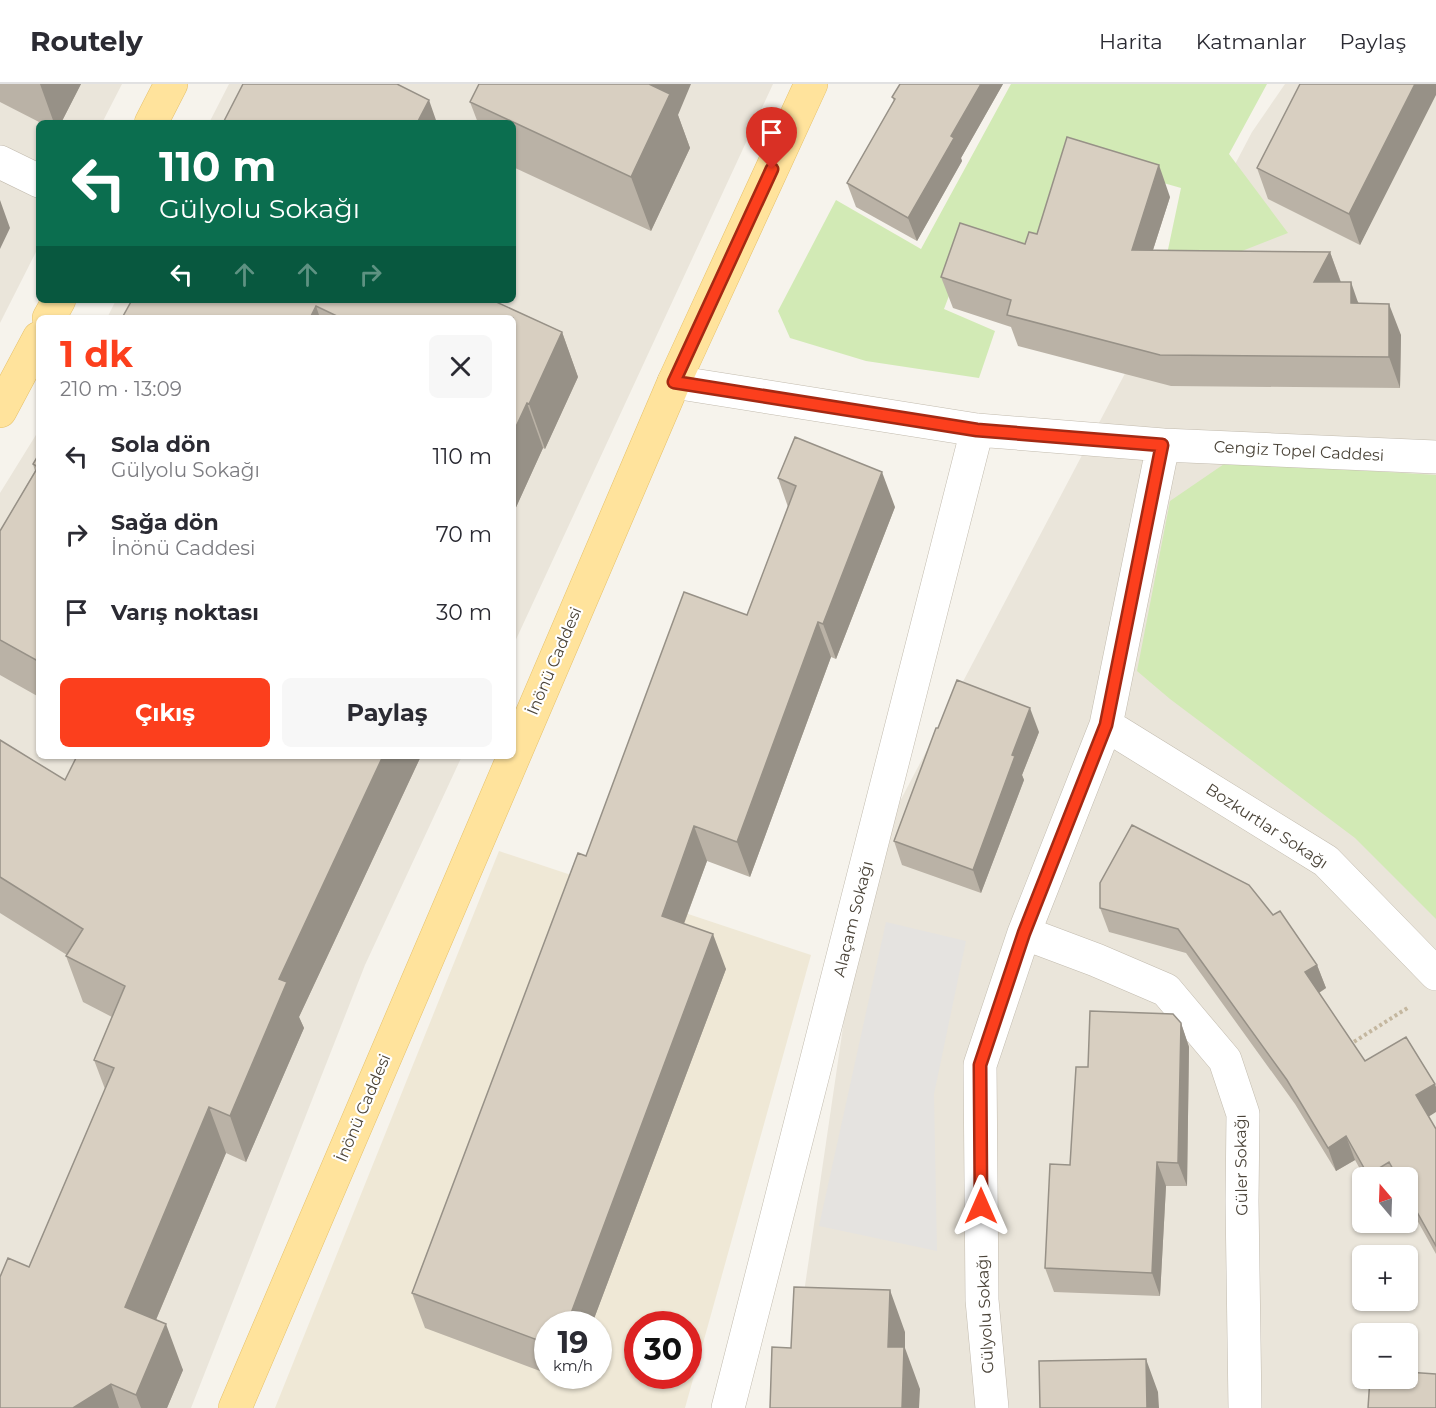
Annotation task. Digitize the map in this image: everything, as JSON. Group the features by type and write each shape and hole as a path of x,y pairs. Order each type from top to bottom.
{"main road":[{"path":"153,120 171,84"},
{"name":"İnönü Caddesi","path":"516,751 674,382 811,84"},
{"path":"0,411 36,344"},
{"name":"İnönü Caddesi","path":"235,1408 513,759"}],"street":[{"path":"0,162 36,180"},
{"path":"674,382 977,430 1162,445"},
{"name":"Alaçam Sokağı","path":"728,1408 977,430"},
{"name":"Cengiz Topel Caddesi","path":"1162,445 1436,457"},
{"name":"Gülyolu Sokağı","path":"992,1408 982,1299 980,1065 1024,933 1106,725 1162,445"},
{"name":"Bozkurtlar Sokağı","path":"1106,725 1326,861 1436,974"},
{"name":"Güler Sokağı","path":"1024,933 1166,990 1225,1060 1243,1114 1245,1408"}],"path":[{"path":"1340,1052 1417,1002"}],"shaded area":[{"path":"0,84 122,84 104,120 36,120 36,252 0,323"},
{"path":"229,84 773,84 516,640 516,315 108,315 114,303 516,303 516,120 211,120"},
{"path":"1285,84 1436,84 1436,1408 787,1408 867,864 1252,132"},
{"path":"36,435 36,759 461,759 365,965 191,1408 0,1408 0,493"},
{"path":"499,851 811,955 702,1347 702,1311 624,1311 624,1389 690,1389 685,1408 275,1408"},
{"path":"886,922 966,941 934,1094 937,1251 819,1226"}],"green space":[{"path":"1011,84 1267,84 1229,154 1288,233 1201,267 1166,259 1181,188 1076,158 1044,250 972,235 944,309 995,331 979,378 866,361 790,338 778,311 836,200 921,249"},
{"path":"1227,462 1436,475 1436,919 1355,838 1170,699 1137,671 1170,501"}],"building":[{"path":"243,84 397,84 429,100 419,120 225,120"},
{"path":"479,84 649,84 670,94 631,177 516,123 516,120 509,120 470,102"},
{"path":"900,84 981,84 951,136 954,138 908,218 847,183 895,99 892,97"},
{"path":"1300,84 1415,84 1349,214 1257,168"},
{"path":"1067,137 1159,165 1132,250 1330,252 1314,282 1351,282 1351,303 1389,304 1389,357 1160,355 1007,315 1011,300 941,277 960,223 1025,244 1029,232 1037,234"},
{"path":"130,303 499,303 562,332 529,404 527,403 516,427 516,315 335,315 316,306 312,315 124,315"},
{"path":"795,437 882,472 823,624 818,622 737,842 694,826 662,916 713,934 572,1311 534,1311 534,1339 412,1293 578,853 586,856 684,592 747,615 796,486 778,478"},
{"path":"36,470 36,660 0,640 0,531"},
{"path":"957,680 1030,708 973,870 894,841 936,728 938,728"},
{"path":"0,740 65,780 76,759 382,759 279,979 287,982 230,1116 209,1107 125,1307 166,1324 136,1395 111,1384 73,1408 0,1408 0,1277 8,1258 29,1267 114,1068 94,1060 125,986 66,956 83,929 0,877"},
{"path":"1132,825 1249,885 1273,915 1280,911 1317,965 1305,972 1365,1061 1406,1037 1435,1084 1416,1095 1436,1129 1436,1246 1418,1214 1418,1167 1392,1167 1389,1162 1381,1167 1363,1167 1346,1136 1328,1148 1287,1080 1178,929 1100,908 1100,883"},
{"path":"1090,1011 1173,1014 1181,1023 1178,1163 1157,1162 1152,1273 1045,1268 1050,1164 1070,1165 1076,1067 1088,1067"},
{"path":"794,1287 890,1290 888,1347 904,1347 902,1408 770,1408 772,1347 791,1348"},
{"path":"1146,1359 1147,1408 1040,1408 1039,1361"},
{"path":"1418,1373 1436,1374 1436,1408 1368,1408 1369,1389 1418,1389"}],"route":[{"path":"772,169 674,382 977,430 1162,445 1106,725 1024,933 980,1065 981,1206"}]}
